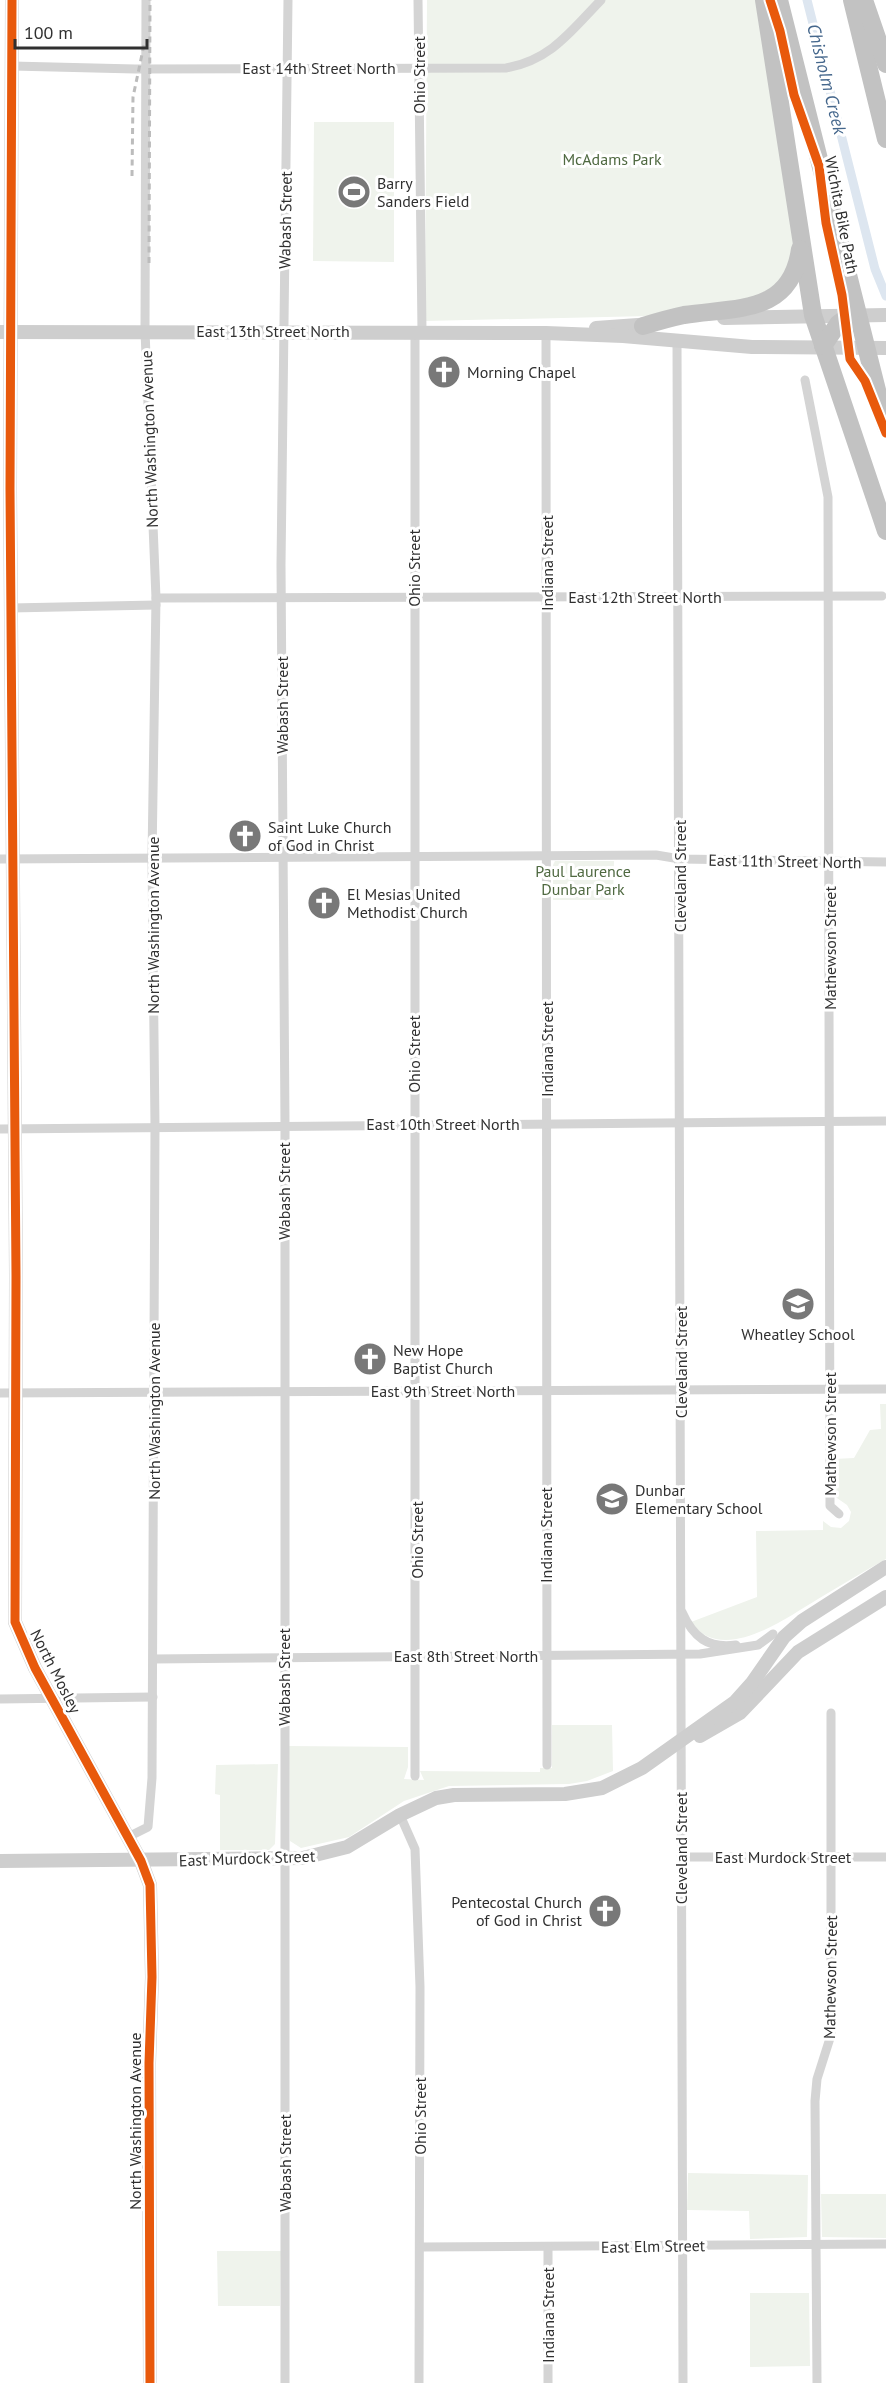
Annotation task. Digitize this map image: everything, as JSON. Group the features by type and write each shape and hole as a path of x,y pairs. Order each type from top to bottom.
{"highway":[{"path":"764,0 813,315 886,531"},
{"path":"779,0 886,426"},
{"path":"852,0 886,139"},
{"path":"864,0 886,64"},
{"path":"643,326 681,316 757,305 772,298 788,286 796,272 802,233"},
{"path":"823,346 838,324 850,315"}],"street":[{"name":"North Mosley","path":"12,0 6,332 11,608 7,859 15,1129 15,1622 52,1699 141,1861"},
{"name":"North Washington Avenue","path":"128,1837 148,1827 152,1778 153,1697 155,1126 152,858 156,602 145,332 146,0"},
{"name":"Wabash Street","path":"285,2383 285,1125 281,598 288,0"},
{"name":"Ohio Street","path":"415,1776 414,598 418,331 418,0"},
{"name":"East 14th Street North","path":"12,66 146,69 506,68 537,60 549,52 601,0"},
{"name":"East 13th Street North","path":"546,333 720,318 886,315"},
{"name":"East 13th Street North","path":"6,332 546,333 752,348 823,346 886,348"},
{"name":"Indiana Street","path":"546,333 548,855 545,1656 547,1765"},
{"name":"Cleveland Street","path":"677,341 683,2383"},
{"name":"Mathewson Street","path":"805,380 828,497 830,1506 839,1514"},
{"name":"East 12th Street North","path":"11,608 281,598 882,596"},
{"name":"East 11th Street North","path":"7,859 656,855 680,859 886,862"},
{"name":"East 10th Street North","path":"0,1129 886,1121"},
{"name":"East 9th Street North","path":"0,1393 886,1389"},
{"name":"East 8th Street North","path":"153,1659 681,1654 741,1649 758,1645 886,1567"},
{"name":"East Murdock Street","path":"681,1741 696,1739 740,1713 798,1652 886,1598"},
{"name":"East Murdock Street","path":"0,1861 285,1858 338,1851 362,1840 400,1815 427,1801 445,1796 565,1794 602,1788 642,1768 735,1701 752,1683 784,1638 825,1604"},
{"name":"East 8th Street North","path":"681,1608 694,1635 717,1646 751,1642 773,1634"},
{"path":"0,1699 153,1697"},
{"name":"Mathewson Street","path":"817,2383 815,2101 817,2079 831,2035 831,1713"},
{"name":"Ohio Street","path":"400,1815 415,1849 420,1987 421,2247 418,2383"},
{"name":"East Murdock Street","path":"681,1857 886,1857"},
{"name":"North Washington Avenue","path":"141,1861 150,1885 152,1977 149,2063 150,2383"},
{"name":"East Elm Street","path":"421,2247 886,2244"},
{"name":"Indiana Street","path":"548,2247 548,2383"}],"green space":[{"name":"McAdams Park","path":"427,0 758,0 795,243 787,278 751,301 649,316 425,321"},
{"name":"Barry Sanders Field","path":"314,122 394,122 394,262 313,261"},
{"name":"Paul Laurence Dunbar Park","path":"555,861 614,861 613,900 553,900"},
{"path":"880,1404 886,1404 886,1559 789,1617 754,1634 736,1639 719,1640 704,1634 691,1622 757,1597 756,1531 823,1530 823,1521 831,1527 841,1528 849,1521 851,1512 847,1505 834,1496 834,1459 854,1458 870,1430 881,1429"},
{"path":"552,1725 612,1725 613,1771 587,1781 569,1784 449,1786 404,1801 349,1837 301,1848 290,1841 289,1746 408,1747 408,1767 404,1779 424,1780 420,1771 540,1772 540,1768 552,1768"},
{"path":"278,1764 275,1844 269,1850 220,1850 220,1795 215,1794 216,1765"},
{"path":"688,2173 808,2175 807,2237 750,2239 749,2211 687,2210"},
{"path":"821,2194 886,2194 886,2238 822,2237"},
{"path":"217,2251 281,2251 280,2306 218,2306"},
{"path":"750,2293 809,2293 810,2366 750,2367"}],"waterway":[{"name":"Chisholm Creek","path":"807,0 875,269 886,296"}],"railway":[{"path":"149,263 150,0"},
{"path":"132,176 133,97 144,45"}],"cycle path":[{"path":"12,0 10,489 16,1276 15,1622 35,1668 141,1861 150,1885 152,1977 149,2063 150,2383"},
{"name":"Wichita Bike Path","path":"770,0 780,31 794,95 819,166 826,223 842,295 850,359 865,381 886,433"}],"place":[{"name":"Barry Sanders Field","path":"354,192"},
{"name":"Morning Chapel","path":"444,372"},
{"name":"Saint Luke Church of God in Christ","path":"245,836"},
{"name":"El Mesias United Methodist Church","path":"324,903"},
{"name":"Wheatley School","path":"798,1304"},
{"name":"New Hope Baptist Church","path":"370,1359"},
{"name":"Dunbar Elementary School","path":"612,1499"},
{"name":"Pentecostal Church of God in Christ","path":"605,1911"}]}
